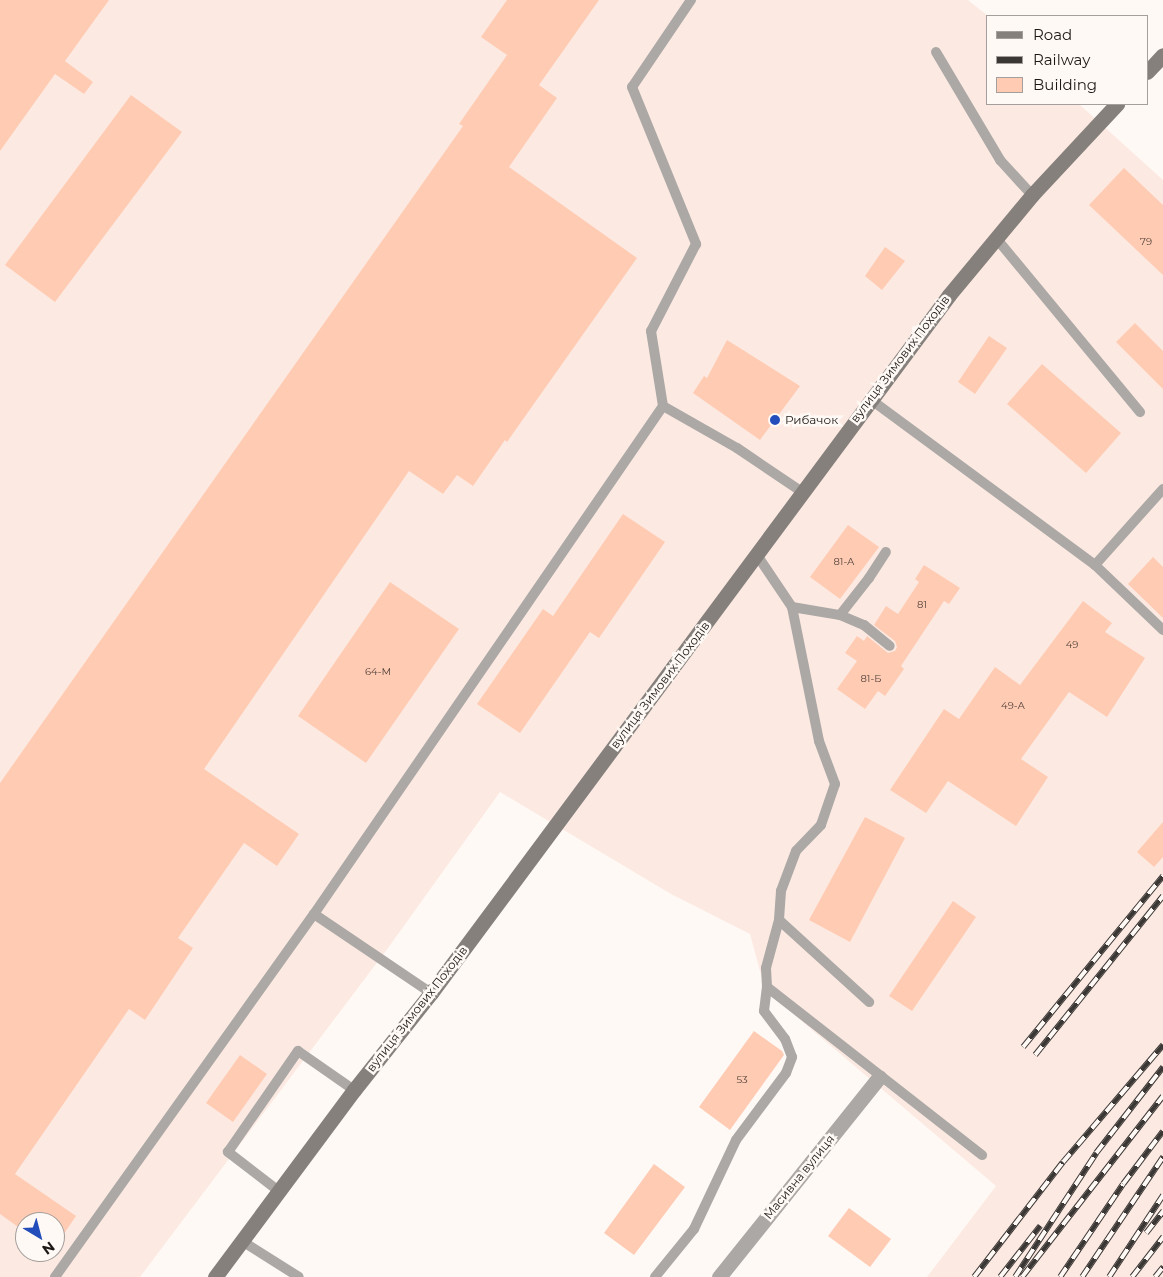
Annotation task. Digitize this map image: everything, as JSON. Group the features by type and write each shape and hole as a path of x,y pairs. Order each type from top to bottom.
{"main road":[{"path":"1148,71 1163,55"},
{"name":"вулиця Зимових Походів","path":"215,1277 354,1090 431,993 949,294 1032,194 1116,105"}],"street":[{"name":"Масивна вулиця","path":"719,1277 879,1077"}],"lane":[{"path":"55,1277 314,914 663,406 651,332 696,244 632,87 691,0"},
{"path":"936,52 1000,160 1032,194"},
{"path":"996,238 1140,412"},
{"path":"870,399 1095,566 1163,630"},
{"path":"663,406 737,448 802,492"},
{"path":"1095,566 1163,489"},
{"path":"840,615 869,578 886,552"},
{"path":"656,1277 694,1230 736,1140 786,1074 792,1057 785,1038 764,1010 767,987 766,968 779,920 781,891 796,851 821,825 835,784 819,741 792,606 757,555"},
{"path":"792,606 840,615 864,625 890,646"},
{"path":"314,914 431,993"},
{"path":"779,920 870,1002"},
{"path":"767,987 879,1077 982,1155"},
{"path":"280,1192 228,1152 298,1051 354,1090"},
{"path":"242,1241 298,1277"}],"shaded area":[{"path":"0,0 968,0 987,15 986,105 1080,105 1163,180 1163,1277 927,1277 996,1186 765,990 750,934 671,894 500,792 388,948 140,1277 0,1277"}],"building":[{"path":"0,0 109,0 65,61 93,82 84,94 55,74 0,151"},
{"path":"507,0 599,0 539,85 557,98 509,167 637,258 507,442 505,440 473,486 457,475 443,494 409,471 204,769 299,834 277,866 244,843 178,938 193,948 145,1020 129,1009 15,1174 76,1216 65,1232 65,1212 15,1212 15,1225 0,1214 0,783 463,126 459,124 507,55 481,37"},
{"path":"131,95 182,132 55,302 5,265"},
{"path":"1124,168 1163,205 1163,275 1089,205"},
{"path":"885,247 905,261 882,290 865,276"},
{"path":"1135,323 1163,351 1163,389 1116,342"},
{"path":"989,336 1007,348 975,394 958,382"},
{"path":"727,340 800,386 760,440 693,393 704,376 707,378"},
{"path":"1042,364 1121,433 1086,473 1007,404"},
{"path":"623,514 665,542 599,638 590,632 520,733 477,704 543,609 553,616"},
{"path":"848,525 879,547 840,599 810,577"},
{"path":"1153,557 1163,567 1163,618 1128,584"},
{"path":"924,565 960,588 949,604 944,601 901,666 904,669 885,696 878,691 865,709 837,689 857,661 845,653 857,636 864,641 867,636 888,653 895,651 897,647 895,641 874,625 886,606 898,614 919,582 915,579"},
{"path":"390,582 459,629 366,763 298,716"},
{"path":"1083,601 1112,623 1105,632 1145,658 1107,717 1069,692 1021,759 1048,777 1016,826 948,781 926,813 890,790 944,709 959,719 995,667 1020,685"},
{"path":"865,817 905,838 850,942 809,920"},
{"path":"1163,822 1163,857 1154,867 1137,852"},
{"path":"953,901 976,917 912,1011 889,996"},
{"path":"754,1031 782,1051 784,1055 730,1130 699,1107"},
{"path":"240,1055 267,1074 233,1122 206,1103"},
{"path":"654,1164 685,1187 634,1255 604,1233"},
{"path":"849,1208 891,1239 870,1267 828,1236"}],"railway":[{"path":"1023,1047 1163,876"},
{"path":"1035,1055 1163,896"},
{"path":"974,1277 1063,1162 1163,1045"},
{"path":"1015,1277 1096,1153 1163,1067"},
{"path":"1022,1277 1163,1096"},
{"path":"1060,1277 1123,1184 1163,1131"},
{"path":"1082,1277 1163,1157"},
{"path":"1109,1277 1163,1195"},
{"path":"1146,1233 1163,1211"},
{"path":"1000,1277 1040,1226"},
{"path":"1132,1277 1163,1237"},
{"path":"1155,1277 1163,1267"}],"place":[{"name":"Рибачок","path":"775,420"}]}
